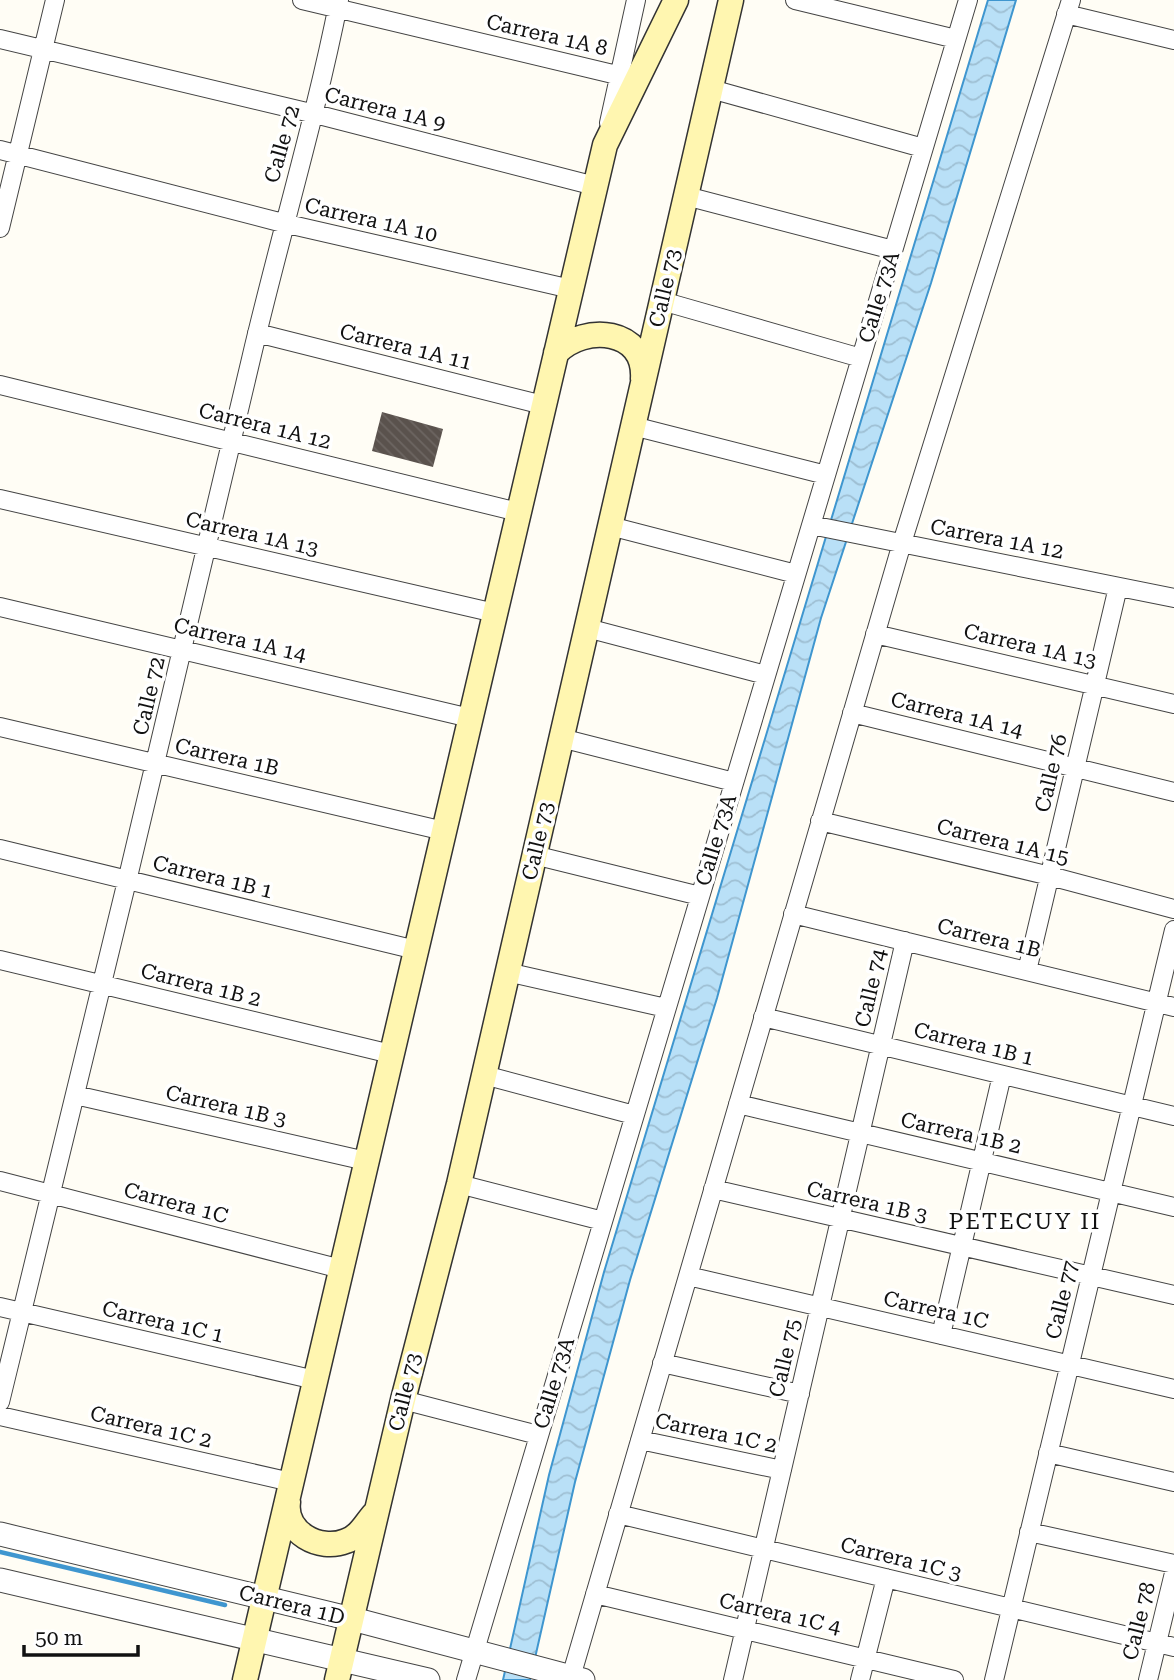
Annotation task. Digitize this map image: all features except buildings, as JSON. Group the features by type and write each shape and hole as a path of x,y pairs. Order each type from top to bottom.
{"main road":[{"path":"245,1680 605,145 676,0"},
{"name":"Calle 73","path":"340,1670 403,1400 459,1184 731,0"},
{"path":"556,353 566,343 591,333 619,338 639,358 644,370 643,384"},
{"path":"290,1488 287,1510 293,1525 305,1537 320,1544 337,1544 352,1538 376,1512"}],"street":[{"path":"0,228 9,152 43,49 55,0"},
{"name":"Carrera 1A 8","path":"302,0 338,4 617,75"},
{"path":"605,145 617,75 636,0"},
{"path":"795,0 956,38"},
{"name":"Calle 73A","path":"466,1680 796,574 815,526 826,475 968,0"},
{"name":"Calle 72","path":"0,1402 129,880 283,223 315,114 338,4"},
{"path":"575,1679 595,1594 875,634 896,542 1068,7 1174,40"},
{"name":"Carrera 1A 9","path":"0,39 315,114 595,186"},
{"path":"711,89 923,148"},
{"name":"Carrera 1A 10","path":"9,152 283,223 571,289"},
{"path":"686,196 893,250"},
{"path":"662,301 861,358"},
{"name":"Carrera 1A 11","path":"257,333 543,405"},
{"name":"Carrera 1A 12","path":"0,385 518,512"},
{"path":"633,426 826,475"},
{"name":"Carrera 1A 13","path":"0,499 495,613"},
{"path":"610,526 796,574"},
{"name":"Carrera 1A 12","path":"815,526 1174,598"},
{"name":"Calle 76","path":"1027,971 1118,587"},
{"name":"Carrera 1A 14","path":"0,607 470,718"},
{"path":"587,628 766,675"},
{"name":"Carrera 1A 13","path":"875,634 1174,704"},
{"name":"Carrera 1A 14","path":"852,713 1174,792"},
{"name":"Carrera 1B","path":"0,727 444,831"},
{"path":"561,738 734,782"},
{"name":"Carrera 1A 15","path":"820,821 1050,876 1174,909"},
{"name":"Carrera 1B 1","path":"0,849 416,950"},
{"path":"534,855 700,896"},
{"name":"Carrera 1B","path":"793,914 1165,1004"},
{"name":"Calle 77","path":"994,1680 1132,1106 1165,1004 1174,930"},
{"name":"Calle 74","path":"881,1046 905,941"},
{"name":"Carrera 1B 2","path":"0,960 391,1054"},
{"path":"507,972 666,1008"},
{"name":"Carrera 1B 1","path":"763,1017 1174,1116"},
{"name":"Calle 75","path":"733,1680 881,1046"},
{"path":"484,1074 634,1115"},
{"path":"941,1335 1003,1075"},
{"name":"Carrera 1B 3","path":"75,1096 366,1161"},
{"name":"Carrera 1B 2","path":"738,1104 1174,1207"},
{"name":"Carrera 1C","path":"0,1181 341,1269"},
{"path":"459,1184 603,1221"},
{"name":"Carrera 1B 3","path":"713,1189 1174,1295"},
{"name":"Carrera 1C","path":"688,1276 1174,1389"},
{"name":"Carrera 1C 1","path":"0,1307 315,1380"},
{"path":"662,1363 800,1394"},
{"path":"403,1400 538,1435"},
{"name":"Carrera 1C 2","path":"0,1416 290,1488"},
{"name":"Carrera 1C 2","path":"640,1440 782,1470"},
{"path":"1048,1453 1174,1482"},
{"name":"Carrera 1C 3","path":"618,1514 1166,1645"},
{"path":"1030,1532 1174,1564"},
{"name":"Carrera 1D","path":"0,1534 474,1650 575,1679"},
{"name":"Calle 78","path":"1148,1680 1166,1645 1174,1573"},
{"path":"860,1680 886,1578"},
{"name":"Carrera 1D","path":"0,1580 254,1639 340,1670 428,1680"},
{"name":"Carrera 1C 4","path":"595,1594 954,1680"}],"water":[{"path":"988,0 1016,0 931,283 821,618 717,998 630,1280 575,1482 530,1680 503,1680 549,1475 604,1272"}],"waterway":[{"path":"0,1552 225,1605"}],"district":[{"name":"PETECUY II","path":"1025,1221"}]}
